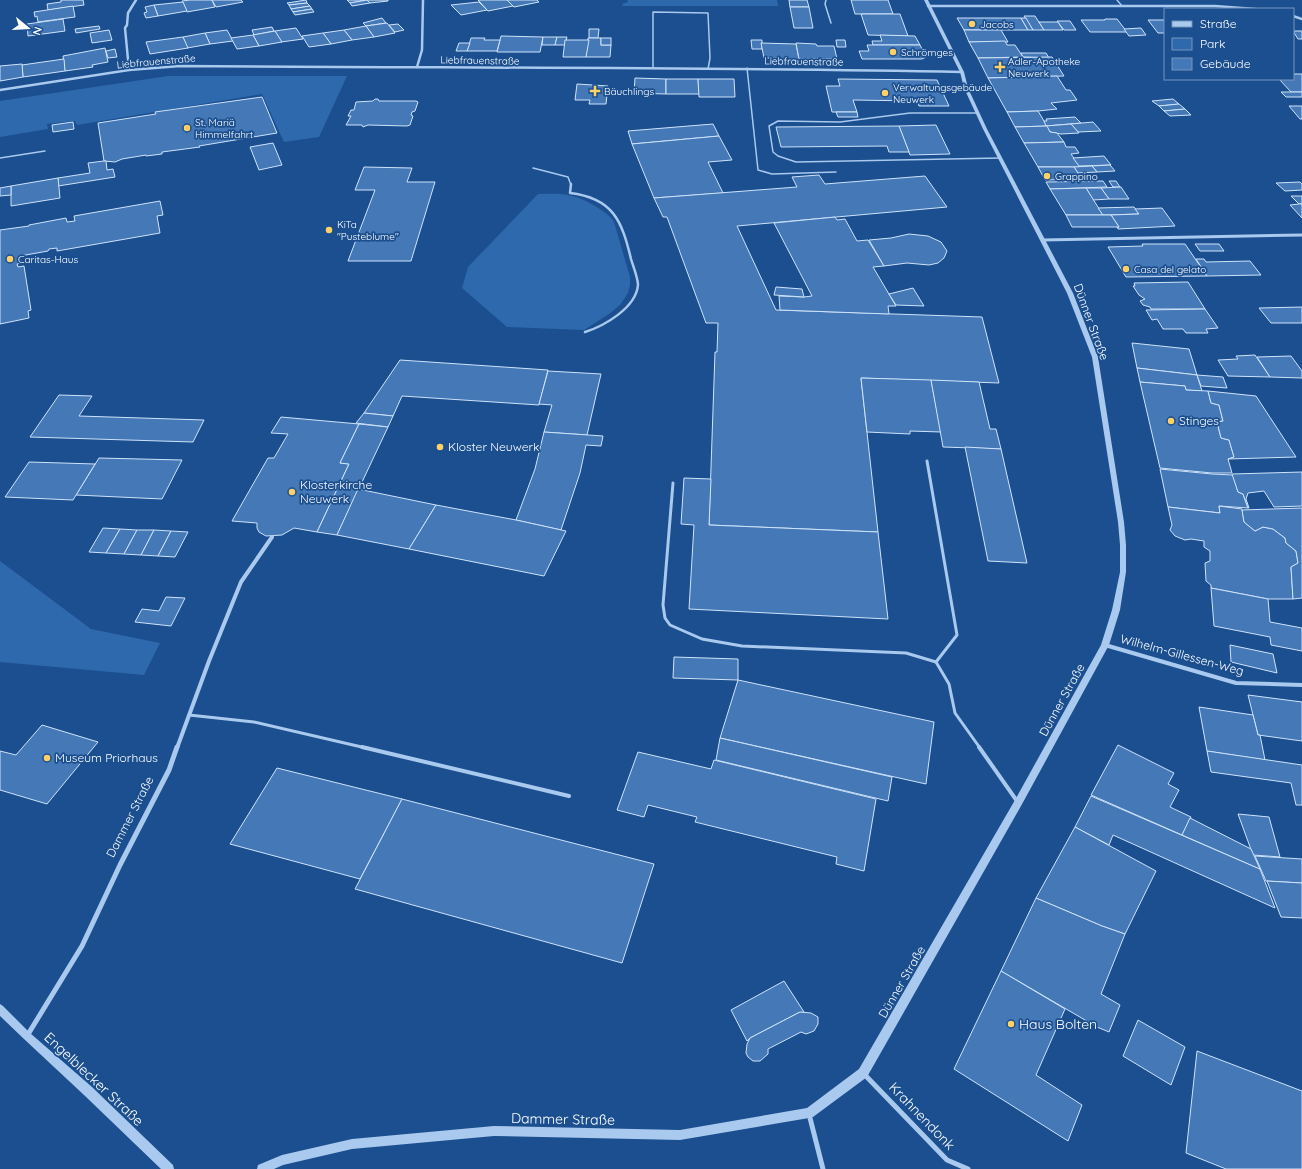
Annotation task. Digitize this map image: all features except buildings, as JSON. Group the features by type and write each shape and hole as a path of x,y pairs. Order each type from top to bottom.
{"street":[{"path":"129,70 125,28 127,25 128,13 136,0"},
{"path":"417,67 422,50 423,0"},
{"name":"Dünner Straße","path":"809,1113 863,1072 1018,803 1105,645 1116,610 1123,572 1123,545 1113,461 1095,357 1070,293 1000,158 966,88 962,72 926,0"},
{"path":"928,6 1215,6 1242,8"},
{"name":"Liebfrauenstraße","path":"0,90 129,70 180,66 553,69 747,68 962,72"},
{"path":"1043,240 1302,235"},
{"name":"Dammer Straße","path":"27,1036 82,946 120,866 169,770 241,582 272,537"},
{"name":"Wilhelm-Gillessen-Weg","path":"1105,645 1236,683 1302,685"},
{"name":"Engelblecker Straße","path":"0,1009 169,1169"},
{"name":"Krahnendonk","path":"863,1072 947,1160 968,1169"},
{"path":"809,1113 823,1169"},
{"name":"Dammer Straße","path":"262,1169 282,1160 352,1144 494,1131 680,1135 809,1113"}],"lane":[{"path":"826,0 825,4 831,23"},
{"path":"1117,0 1122,6"},
{"path":"653,68 653,12 708,13 710,58 708,69"},
{"path":"747,68 758,170 772,174 836,172"},
{"path":"978,113 910,114 840,122 778,121 769,126 773,152 778,156 796,162 1000,158"},
{"path":"0,158 45,151"},
{"path":"533,168 568,177 571,183 570,193 586,196 601,204 612,212 621,225 638,285 637,292 620,313 593,330 585,332"},
{"path":"927,461 957,635 936,662"},
{"path":"673,483 663,605 665,618 670,625 702,639 742,646 906,653 936,662 949,684 955,713 1018,803"},
{"path":"189,715 254,722 569,796"}],"green space":[{"path":"627,0 777,0 778,6 623,6 622,4 628,2"},
{"path":"168,76 347,76 319,137 284,142 262,94 77,125 75,121 47,124 48,129 0,137 0,101"},
{"path":"538,194 560,194 577,197 589,202 607,214 614,222 630,277 628,293 620,305 584,330 507,327 462,288 468,267"},
{"path":"0,561 91,629 160,643 144,675 0,662"}],"place":[{"name":"Jacobs","path":"972,24"},
{"name":"Schrömges","path":"893,52"},
{"name":"Adler-Apotheke Neuwerk","path":"1000,67"},
{"name":"Bäuchlings","path":"595,91"},
{"name":"Verwaltungsgebäude Neuwerk","path":"885,93"},
{"name":"St. Mariä Himmelfahrt","path":"187,128"},
{"name":"Grappino","path":"1047,176"},
{"name":"KiTa \"Pusteblume\"","path":"329,230"},
{"name":"Caritas-Haus","path":"10,259"},
{"name":"Casa del gelato","path":"1126,269"},
{"name":"Stinges","path":"1171,421"},
{"name":"Kloster Neuwerk","path":"440,447"},
{"name":"Klosterkirche Neuwerk","path":"292,492"},
{"name":"Museum Priorhaus","path":"47,758"},
{"name":"Haus Bolten","path":"1011,1024"}]}
